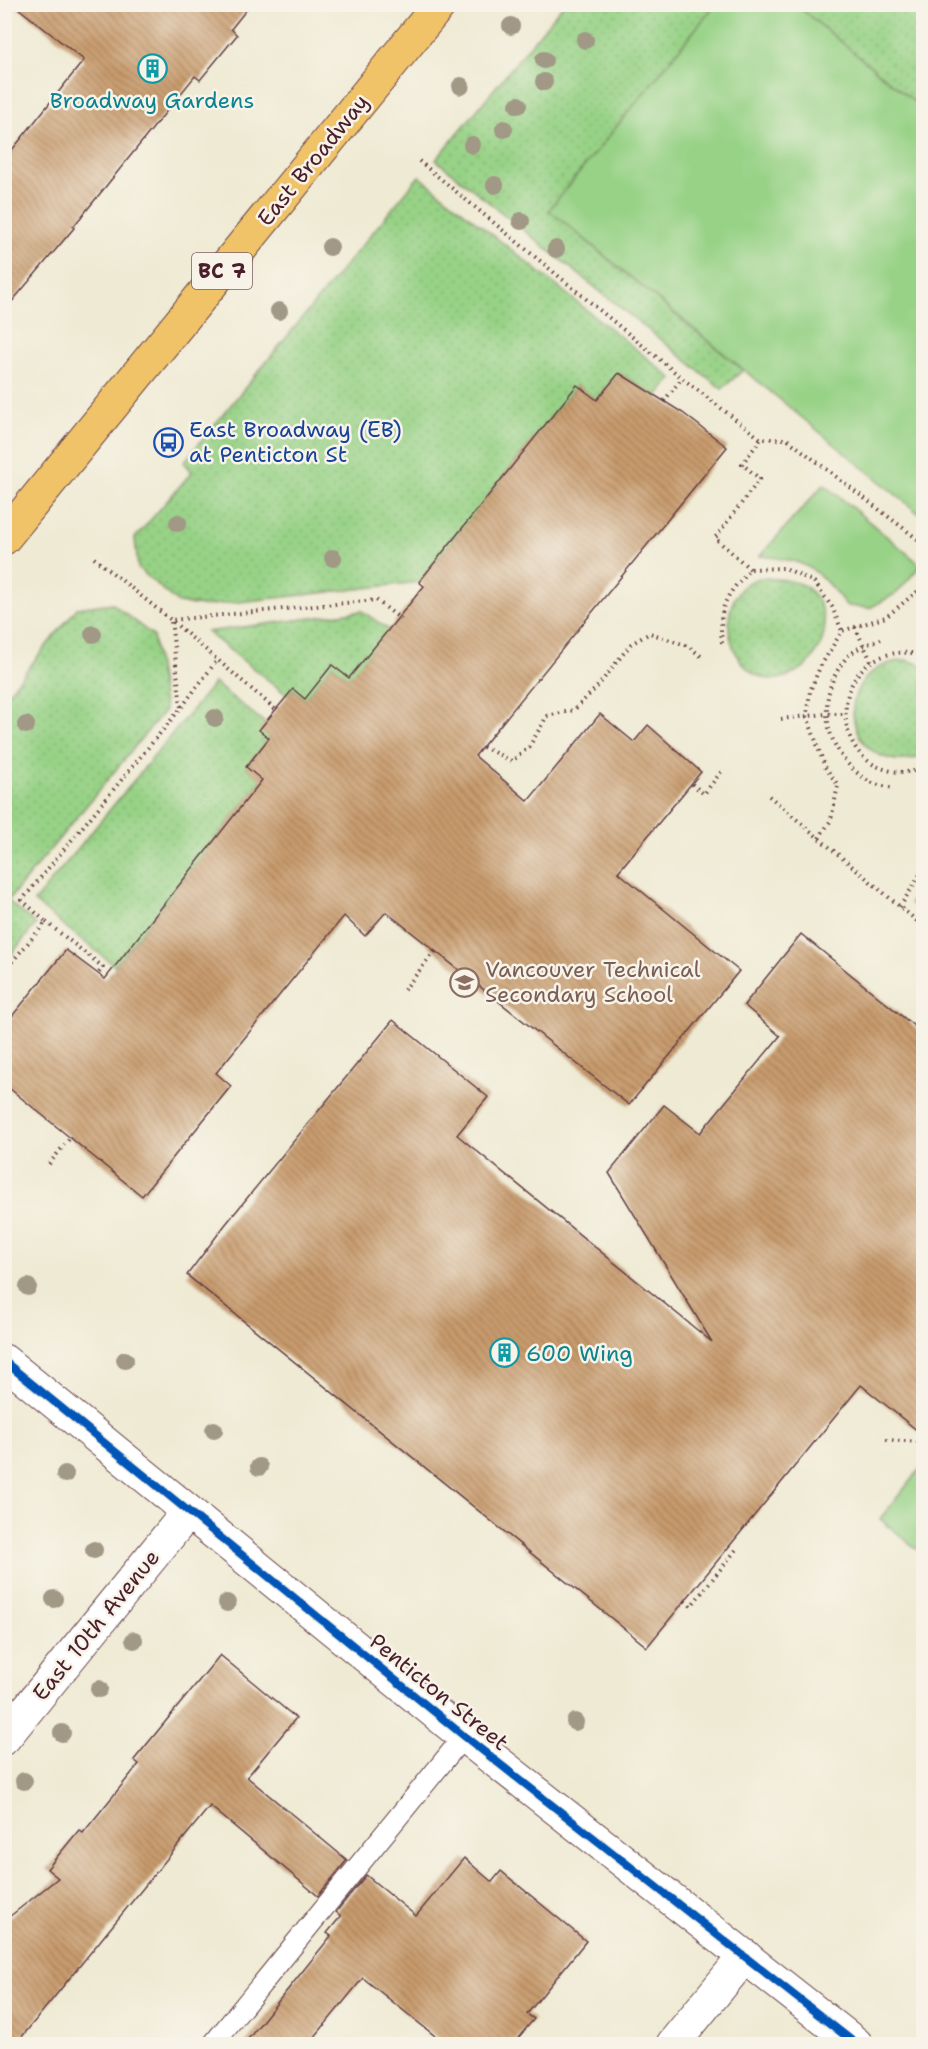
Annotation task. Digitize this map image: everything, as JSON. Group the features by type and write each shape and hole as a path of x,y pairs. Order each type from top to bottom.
{"main road":[{"name":"East Broadway","path":"4,538 440,4"}],"street":[{"name":"Penticton Street","path":"4,1361 464,1736 856,2044"},
{"name":"East 10th Avenue","path":"4,1738 188,1512"},
{"path":"673,2044 745,1956"}],"lane":[{"path":"213,2044 464,1736"}],"path":[{"path":"419,161 682,378 761,439 787,439 924,544"},
{"path":"664,401 682,378"},
{"path":"761,439 742,464 760,479 715,538 750,569 785,568 814,582 832,607 842,631"},
{"path":"94,558 218,659 276,710"},
{"path":"722,643 720,622 729,593 750,569"},
{"path":"819,838 831,820 838,785 825,767 807,716 810,691 820,667 842,631 886,617 924,586"},
{"path":"171,620 376,600 402,620"},
{"path":"171,620 181,708"},
{"path":"855,627 871,661"},
{"path":"483,747 513,761 529,747 547,716 574,710 598,686 631,644 650,633 688,646 702,657"},
{"path":"880,639 849,655 834,678 826,714 834,747 849,764 867,781 893,788"},
{"path":"924,655 908,652 887,655 871,661 856,676 847,693 844,714 847,731 856,748 870,761 887,770 906,772 924,769"},
{"path":"98,974 103,967 22,900 181,708 218,659"},
{"path":"781,719 844,714"},
{"path":"692,784 704,794 721,772"},
{"path":"769,796 924,927"},
{"path":"900,907 924,868"},
{"path":"4,971 46,922"},
{"path":"404,990 435,951"},
{"path":"49,1164 70,1138"},
{"path":"886,1440 924,1444"},
{"path":"684,1600 691,1606 736,1550"}],"green space":[{"path":"563,5 715,5 549,210 743,370 722,389 436,160"},
{"path":"715,5 796,5 923,109 923,517 549,210"},
{"path":"796,5 923,5 923,109"},
{"path":"419,176 672,378 657,397 619,373 597,400 577,385 419,582 203,606 178,603 138,568 135,538 192,472 184,462"},
{"path":"824,484 921,565 897,593 870,608 847,606 819,575 802,564 760,556"},
{"path":"761,578 790,581 806,587 820,605 824,619 822,641 810,662 796,672 777,679 761,677 747,668 736,654 730,636 729,618 734,600 747,584"},
{"path":"112,603 153,636 165,710 8,901 36,924 5,962 5,697 77,608"},
{"path":"362,611 389,630 349,678 332,665 305,699 293,689 287,695 207,632"},
{"path":"906,660 923,665 923,756 897,760 876,753 862,739 854,721 854,701 862,682 879,668"},
{"path":"214,683 265,723 269,738 246,767 262,780 115,966 34,902"},
{"path":"923,876 924,913 910,904"},
{"path":"923,1465 923,1554 880,1519"}],"building":[{"path":"13,4 251,4 231,29 237,35 200,80 195,76 74,228 4,311 4,160 84,60"},
{"path":"619,373 683,413 727,447 475,756 528,801 600,714 634,742 648,725 701,772 618,872 739,971 629,1105 386,912 365,936 344,916 216,1073 231,1086 142,1196 4,1084 4,1026 66,950 105,979 262,780 246,767 269,738 259,730 293,689 305,699 332,665 349,678 424,586 419,582 577,385 597,400"},
{"name":"600 Wing","path":"801,934 924,1034 924,1436 861,1385 647,1647 187,1275 225,1225 393,1020 488,1097 457,1135 712,1342 609,1173 664,1105 700,1133 780,1036 744,1005"},
{"path":"220,1655 296,1718 247,1777 347,1860 318,1896 210,1806 16,2044 4,2044 4,1921 58,1878 47,1869 79,1830 83,1833 139,1764 134,1760"},
{"path":"464,1858 492,1882 501,1871 586,1941 527,2014 534,2019 513,2044 445,2044 363,1978 309,2044 244,2044 331,1936 327,1933 341,1916 336,1912 366,1875 416,1916"}],"cycle path":[{"path":"4,1361 464,1736 856,2044"}],"place":[{"name":"Broadway Gardens","path":"152,68"},
{"name":"East Broadway (EB) at Penticton St","path":"168,442"},
{"name":"Vancouver Technical Secondary School","path":"464,982"},
{"name":"600 Wing","path":"505,1353"}]}
